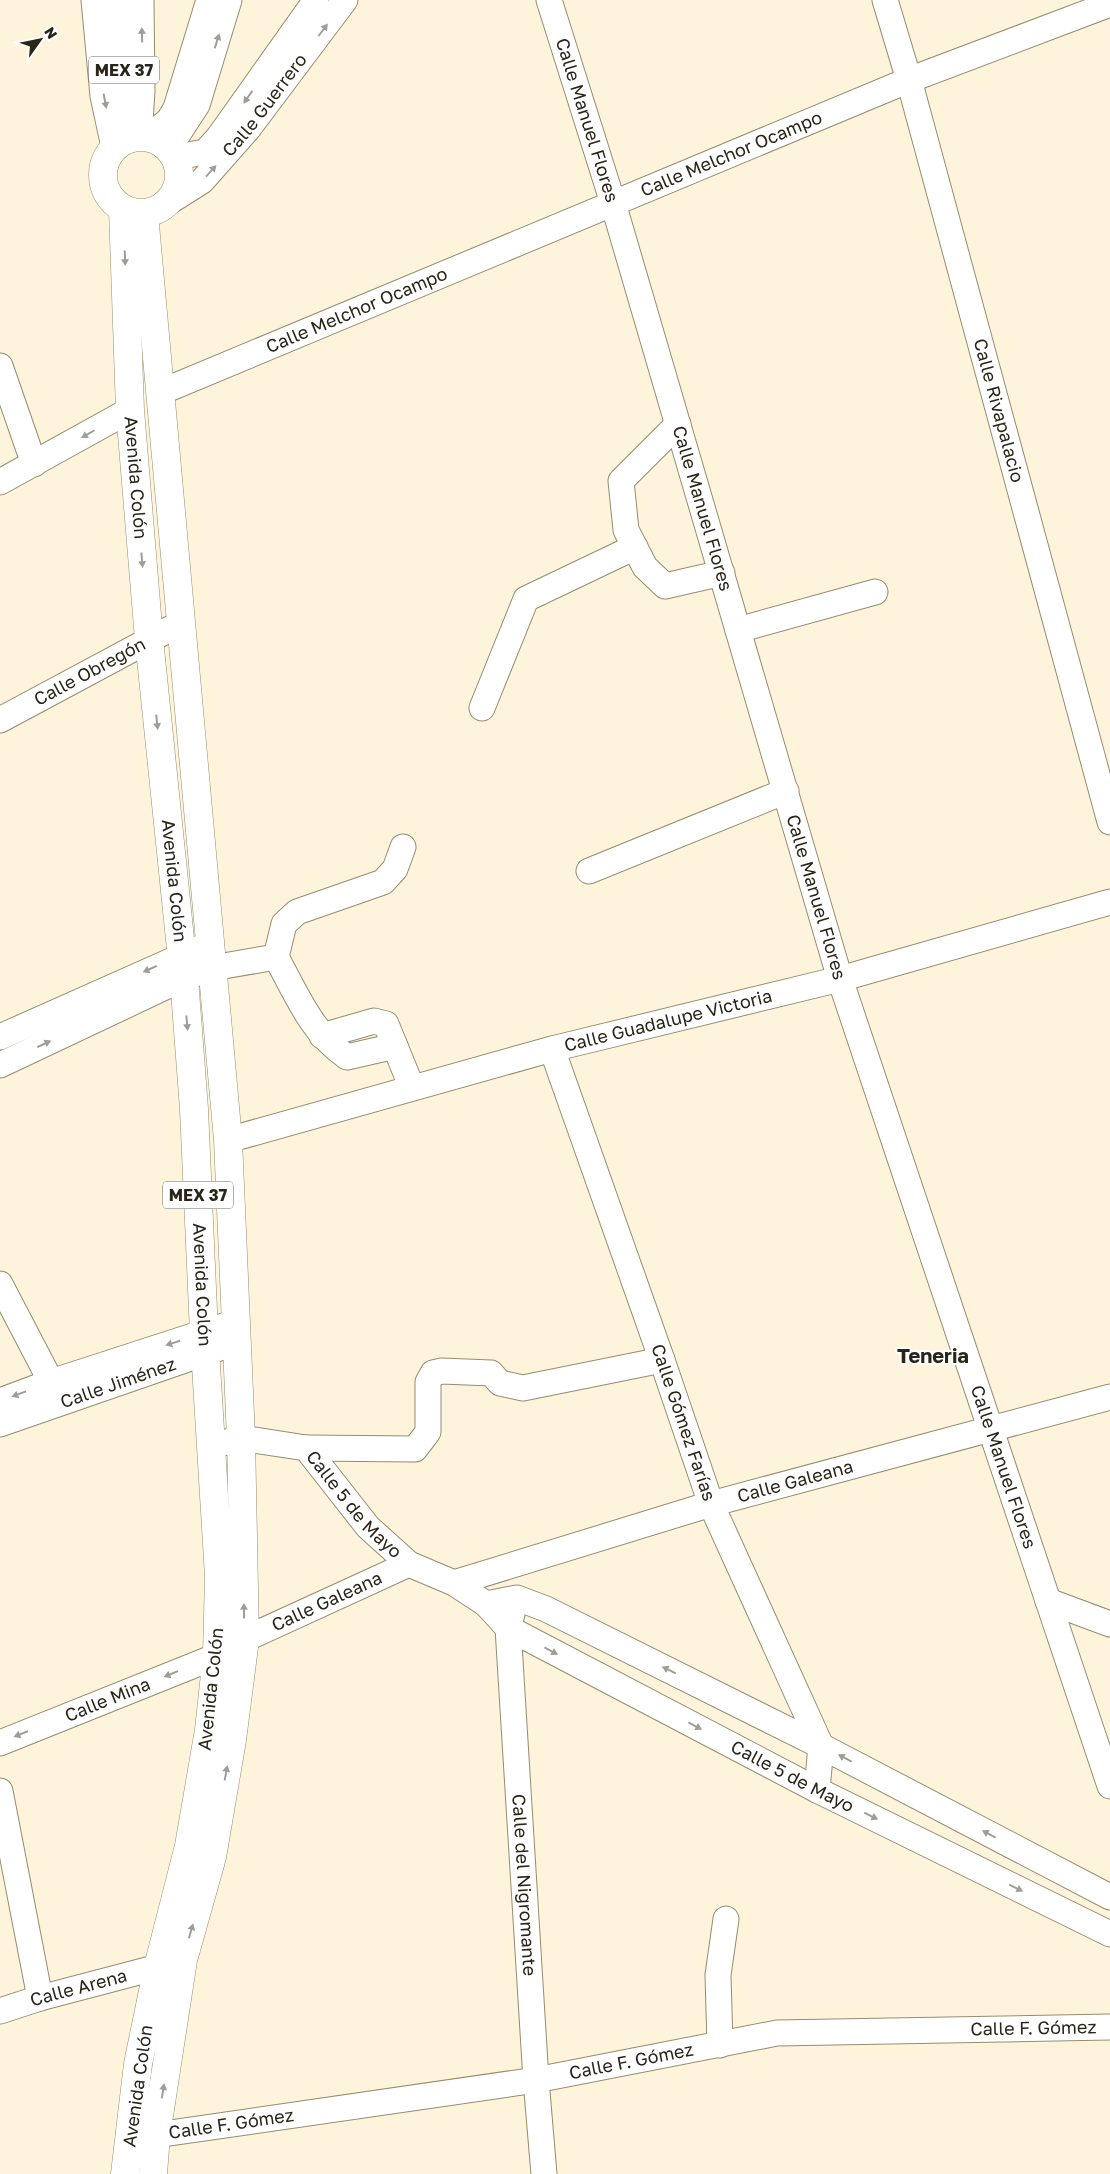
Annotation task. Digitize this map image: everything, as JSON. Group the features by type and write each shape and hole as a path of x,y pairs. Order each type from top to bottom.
{"main road":[{"name":"MEX 37","path":"120,0 146,144 179,168 178,190 172,200"},
{"name":"MEX 37","path":"133,212 113,202 106,192 103,168 107,157 146,144"},
{"path":"133,212 160,210 172,200"},
{"name":"Avenida Colón","path":"133,212 161,392 228,1140 241,1438 245,1639 232,1740 212,1856 183,1960 156,2134 154,2174"},
{"name":"Avenida Colón","path":"125,2174 138,2064 158,1966 189,1846 209,1730 216,1656 219,1576 194,1109 182,967 149,639 130,410 133,212"}],"street":[{"path":"94,0 104,96 146,144"},
{"path":"141,0 142,91 146,144"},
{"path":"146,144 169,120 176,108 209,0"},
{"path":"146,144 197,105 229,0"},
{"name":"Calle Guerrero","path":"172,200 202,181 248,129 273,78 316,0"},
{"name":"Calle Guerrero","path":"146,144 205,152 345,0"},
{"name":"Calle Manuel Flores","path":"549,0 613,203 840,979 992,1428 1110,1786"},
{"name":"Calle Rivapalacio","path":"885,0 909,80 1110,822"},
{"name":"Calle Melchor Ocampo","path":"161,392 909,80 1110,4"},
{"path":"0,366 34,464"},
{"path":"0,482 130,410"},
{"path":"678,424 621,482 626,530 646,567 664,586 722,573"},
{"path":"482,708 526,599 635,547"},
{"path":"738,630 874,592"},
{"name":"Calle Obregón","path":"0,720 181,622"},
{"path":"589,871 786,791"},
{"path":"403,847 395,869 383,882 297,912 284,924 276,957 313,1025 322,1036 374,1020 386,1024 412,1088"},
{"name":"Calle Guadalupe Victoria","path":"228,1140 552,1049 840,979 1110,902"},
{"path":"0,1037 211,956 276,957"},
{"path":"0,1065 182,967"},
{"name":"Calle Gómez Farías","path":"552,1049 711,1504 821,1746 817,1790"},
{"path":"0,1284 56,1392"},
{"name":"Calle Jiménez","path":"0,1401 56,1392 236,1332"},
{"path":"306,1448 415,1449 428,1432 428,1382 433,1373 442,1371 491,1373 500,1383 523,1388 662,1360"},
{"name":"Calle Jiménez","path":"0,1424 56,1392"},
{"name":"Calle Galeana","path":"454,1583 711,1504 1110,1397"},
{"name":"Calle 5 de Mayo","path":"212,1446 241,1438 306,1448 368,1527 408,1564 454,1583 486,1604 508,1628 817,1790 1110,1934"},
{"name":"Calle Galeana","path":"245,1639 408,1564"},
{"path":"486,1604 517,1598 546,1609 821,1746 1110,1897"},
{"name":"Calle del Nigromante","path":"517,1598 508,1628 536,2080 544,2174"},
{"path":"1048,1601 1110,1624"},
{"name":"Calle Mina","path":"0,1743 216,1656"},
{"path":"0,1791 40,1998"},
{"path":"1057,1908 1065,1874"},
{"path":"720,2045 718,1975 726,1919"},
{"name":"Calle Arena","path":"0,2011 40,1998 158,1966"},
{"name":"Calle F. Gómez","path":"156,2134 536,2080 777,2034 1110,2027"}],"district":[{"name":"Teneria","path":"933,1356"}]}
